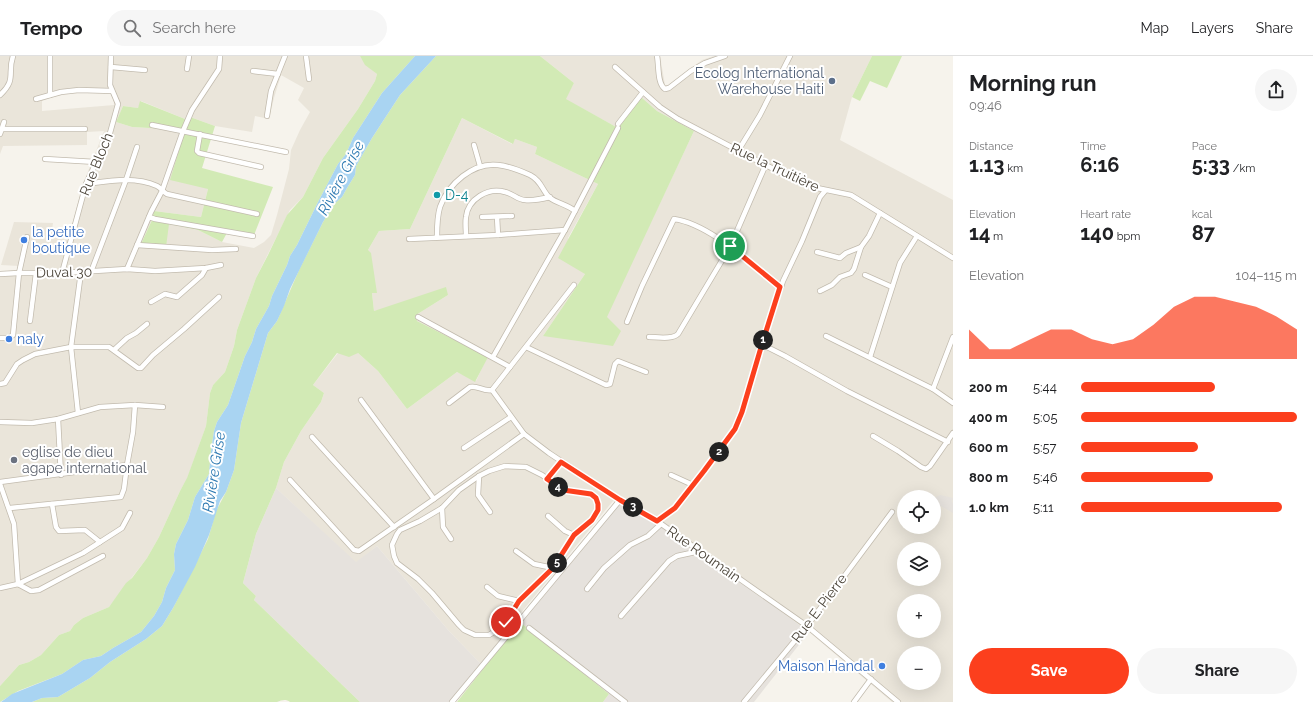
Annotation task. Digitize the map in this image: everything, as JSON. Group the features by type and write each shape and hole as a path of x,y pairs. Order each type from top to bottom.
{"street":[{"path":"0,95 11,80 10,64 13,56"},
{"path":"50,56 50,95"},
{"name":"Rue Bloch","path":"62,273 86,184 110,133 118,104 110,84 111,56"},
{"path":"187,69 189,56"},
{"path":"127,269 136,245 162,190 192,110 219,69 220,56"},
{"path":"267,116 271,92 285,56"},
{"path":"306,56 309,79"},
{"path":"657,56 660,82 662,88 665,89 669,88 691,71 705,63 725,56"},
{"path":"738,151 760,115 790,56"},
{"path":"111,67 145,70"},
{"name":"Rue la Truitière","path":"614,67 660,107 678,119 781,173 825,191 850,195 953,258"},
{"path":"253,71 278,74"},
{"path":"36,99 61,92 78,90 112,91"},
{"path":"493,357 565,230 618,126 643,92"},
{"path":"4,122 1,132 85,129"},
{"path":"152,125 286,152"},
{"path":"200,134 199,153 261,167"},
{"path":"474,145 480,166"},
{"path":"91,272 137,147"},
{"path":"45,159 96,162"},
{"path":"649,337 676,336 730,246 766,164"},
{"path":"437,237 437,219 443,199 460,179 471,170 480,166 500,165 530,175 540,182 550,197 575,211"},
{"path":"86,184 126,180 140,181 156,186 167,194 257,214"},
{"path":"466,236 466,218 468,209 473,202 487,192 494,190 507,192 524,200 539,200 550,197"},
{"path":"588,589 604,568 630,545 648,536 675,508 735,429 742,412 780,287 820,197 825,191"},
{"path":"820,291 832,285 840,277 850,273 854,269 860,247 869,236 880,213"},
{"path":"150,214 155,219 253,236"},
{"path":"482,217 512,216"},
{"path":"497,217 498,235"},
{"path":"627,322 673,220 676,218 703,229 730,246 780,287"},
{"path":"409,238 498,235 565,230"},
{"path":"870,357 900,264 917,236"},
{"path":"0,338 9,338 13,336 20,273 27,237"},
{"path":"136,245 212,250 236,249"},
{"path":"817,252 840,258 846,253 860,247"},
{"name":"Duval 30","path":"0,274 91,272 127,269 155,271 206,268 222,265"},
{"path":"151,302 167,294 175,297 178,296 202,275 206,268"},
{"path":"78,413 70,347 81,272"},
{"path":"30,321 36,273"},
{"path":"866,275 892,287"},
{"path":"449,403 473,386 485,391 492,390 574,285"},
{"path":"0,384 5,383 17,364 23,360 35,354 70,347 107,346 138,368 141,368 153,355 219,297"},
{"path":"418,317 510,367"},
{"path":"114,350 127,338 147,324"},
{"path":"826,336 933,389 953,403"},
{"path":"933,389 953,336"},
{"path":"762,344 848,391 948,442"},
{"path":"526,347 606,385 610,384 615,364 618,361 646,372"},
{"name":"Rue Roumain","path":"492,390 524,434 561,462 659,523 807,626 898,702"},
{"path":"361,400 434,499"},
{"path":"10,508 121,497 124,489 134,432 135,405"},
{"path":"0,422 32,423 58,419 100,407 135,405 163,407"},
{"path":"464,448 511,417"},
{"path":"58,419 60,475"},
{"path":"873,436 921,467 926,468 930,466 953,433"},
{"path":"290,480 354,550 359,551 524,434"},
{"path":"312,437 394,527"},
{"path":"547,479 561,462"},
{"path":"18,584 14,524 10,508 0,483 127,465"},
{"path":"511,466 526,467 532,469 547,479 563,490 591,494 596,498 598,504 596,515 574,535 553,568 519,601 506,622 496,632 482,636 469,634 458,626 432,593 418,579 397,563 392,551 396,534 400,530 420,522 442,508 459,490 479,476 497,468 511,466"},
{"path":"671,475 693,485"},
{"path":"479,476 478,495 490,512"},
{"path":"452,702 620,500"},
{"path":"52,504 56,527 59,531 85,530 100,542"},
{"path":"442,508 443,527 451,539"},
{"name":"Rue E. Pierre","path":"744,702 807,626 892,512"},
{"path":"0,588 18,584 83,553 122,528 130,513"},
{"path":"548,516 565,531 574,535"},
{"path":"516,551 534,564 553,568"},
{"path":"621,616 669,561 677,556 700,551"},
{"path":"18,584 31,591 39,590 103,556"},
{"path":"487,587 498,596 519,601"},
{"path":"529,628 625,702"},
{"path":"854,702 871,678"}],"shaded area":[{"path":"0,56 360,56 366,65 377,74 375,81 358,109 323,158 303,197 290,210 256,278 237,330 234,346 225,372 213,385 210,393 206,426 187,479 159,537 147,558 109,607 83,618 74,625 70,631 59,635 41,655 29,662 19,665 0,686 0,272 17,270 19,266 1,265 14,222 53,223 51,237 68,240 83,184 104,131 87,132 87,145 3,146 0,154","holes":["281,75 304,88 298,100 310,112 291,150 289,169 271,235 264,242 254,248 222,242 198,230 169,224 141,244 152,220 154,211 201,217 208,189 185,130 132,127 116,122 123,106 138,108 141,101 185,119 190,117 215,126 252,132 255,116 269,119","83,91 113,93 114,105 42,111 42,101 62,93"]},
{"path":"540,56 660,56 665,85 668,85 702,60 714,56 872,56 852,97 840,140 953,200 953,702 892,702 809,632 767,601 613,501 481,664 449,631 377,546 356,563 276,488 284,462 301,431 321,402 324,393 313,385 338,353 358,353 378,371 407,409 457,372 476,381 487,357 417,321 416,315 448,295 374,311 372,293 376,293 368,250 379,231 410,229 462,118 512,144 515,139 537,147 535,154 598,184 568,238 585,274 543,336 606,317 694,131 657,111 641,97 618,128 565,99 574,83"},
{"path":"276,488 356,562 377,546 449,631 481,664 450,702 360,702 254,600 256,596 243,583 256,534"},
{"path":"941,495 953,498 953,513 941,506"},
{"path":"618,504 626,505 659,525 809,632 754,702 603,702 609,694 520,622"}],"green space":[{"path":"360,56 415,56 382,93 353,138 346,154 338,164 290,256 269,306 256,329 228,405 217,422 214,431 209,474 195,497 188,520 176,544 174,554 175,570 166,588 162,602 154,616 141,632 101,656 83,660 62,674 18,691 0,702 0,686 19,665 29,662 41,655 59,635 70,631 74,625 83,618 109,607 126,583 132,578 147,558 159,537 187,478 206,426 210,393 213,385 225,372 234,346 237,330 256,278 287,215 303,197 323,158 358,109 375,81 377,74 365,65"},
{"path":"436,56 540,56 574,83 566,99 618,128 641,97 657,111 694,131 607,317 621,331 613,346 543,336 585,274 558,258 598,184 535,154 537,147 515,139 513,144 462,118 410,229 379,231 368,250 371,253 377,293 372,293 374,311 446,287 448,295 416,315 417,321 488,357 475,382 457,372 407,409 378,371 358,353 349,357 337,353 313,385 324,393 321,402 301,431 284,462 276,488 256,534 243,583 256,596 254,600 360,702 290,702 284,700 277,702 32,702 42,698 58,697 90,678 110,662 146,639 162,626 173,608 208,539 216,511 226,492 234,470 241,423 268,333 277,321 299,270 323,222 334,204 342,197 355,175 356,166 372,138 400,95"},
{"path":"872,56 902,56 887,88 870,81 860,101 852,97"},
{"path":"140,101 185,119 190,117 215,126 202,168 273,187 254,235 228,231 222,242 198,230 169,224 166,247 141,244 152,220 154,211 201,217 208,189 170,180 185,130 132,127 116,122 123,106 138,108"},
{"path":"520,622 609,694 603,702 457,702"}],"water":[{"name":"Rivière Grise","path":"415,56 436,56 400,95 372,138 356,166 355,175 342,197 334,204 323,222 290,289 277,321 268,333 241,423 234,470 226,492 220,501 209,535 195,567 162,626 146,639 110,662 90,678 58,697 42,698 32,702 1,702 12,694 62,674 83,660 101,656 141,632 154,616 162,602 166,588 175,570 174,554 176,544 188,520 195,497 209,474 214,431 217,422 228,405 256,329 269,306 290,256 338,164 346,154 353,138 382,93"}],"place":[{"name":"Ecolog International Warehouse Haiti","path":"832,81"},
{"name":"D-4","path":"437,195"},
{"name":"la petite boutique","path":"24,240"},
{"name":"naly","path":"9,339"},
{"name":"eglise de dieu agape international","path":"14,460"},
{"name":"Maison Handal","path":"882,666"}],"route":[{"path":"506,622 519,601 553,568 574,535 592,520 598,510 596,498 591,494 568,492 558,488 547,479 561,462 620,500 657,521 675,508 735,429 742,412 780,287 730,246"}]}
